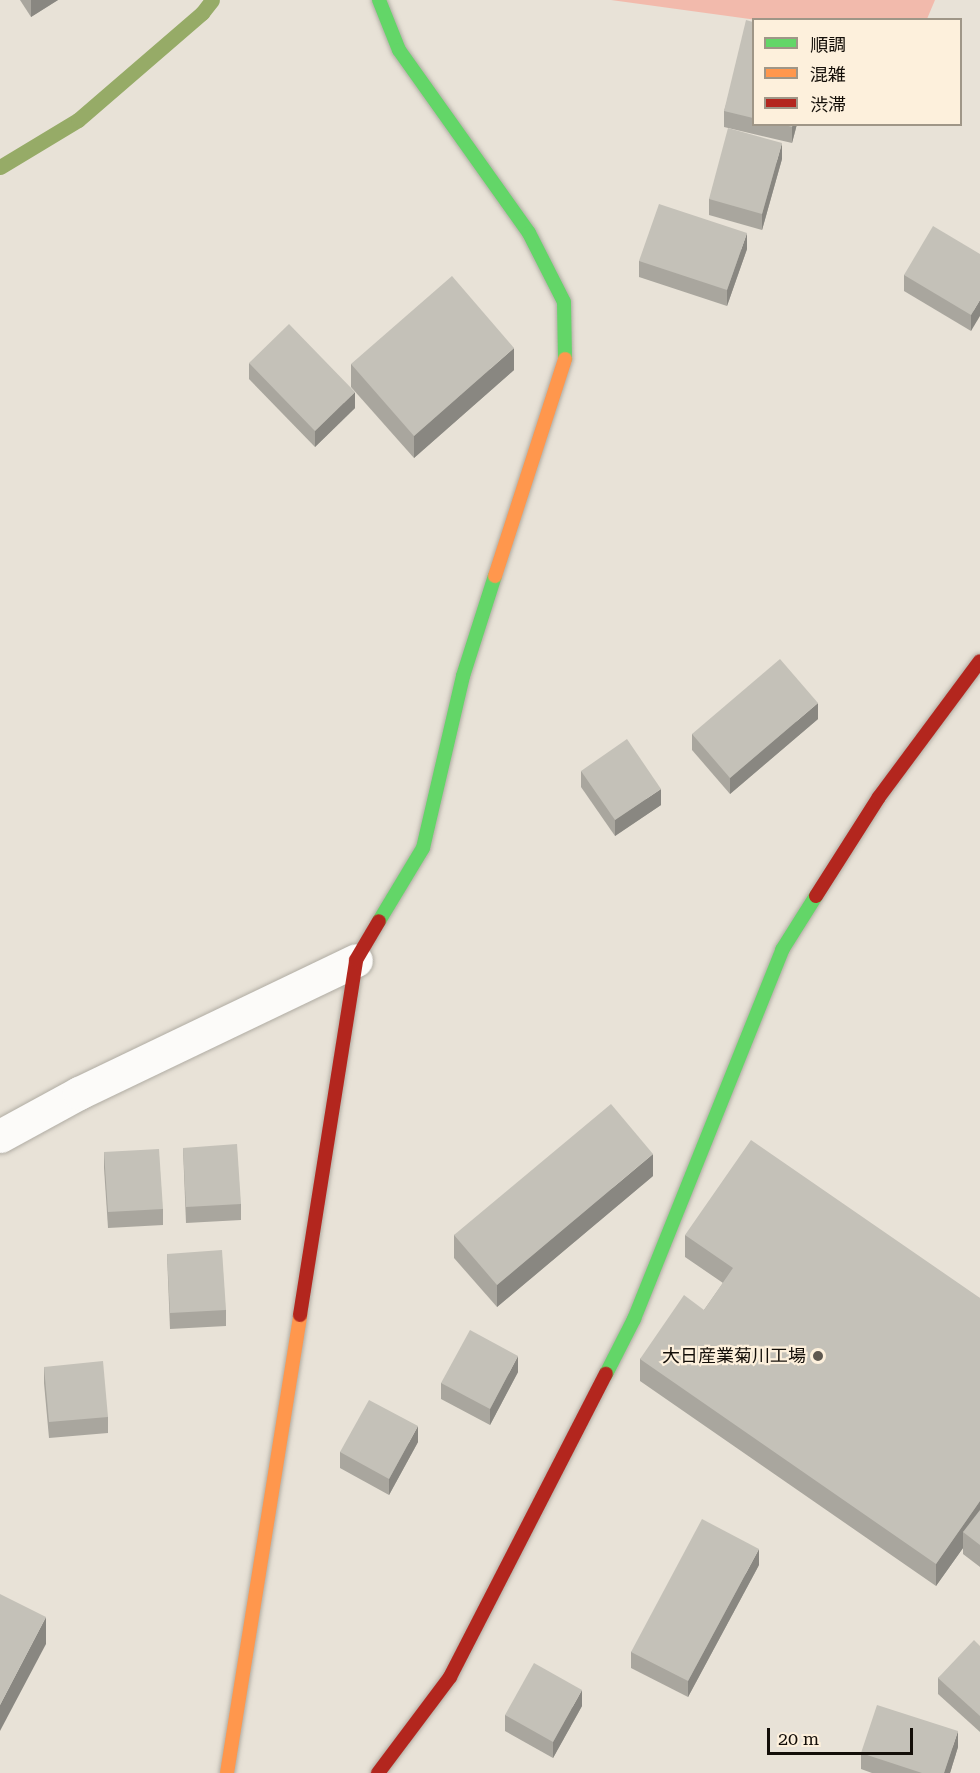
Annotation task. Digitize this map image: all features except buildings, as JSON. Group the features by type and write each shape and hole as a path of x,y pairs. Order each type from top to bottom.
{"street":[{"path":"227,1773 356,960 423,848 462,676 567,354 564,302 529,233 399,51 379,0"},
{"path":"378,1773 450,1677 634,1319 782,950 879,797 980,661"},
{"path":"0,1136 79,1093 356,960"}],"shaded area":[{"path":"611,0 935,0 927,18 752,19"}],"waterway":[{"path":"0,167 78,120 202,13 212,0"}],"traffic: fast":[{"path":"379,0 399,50 529,233 564,302 565,359"},
{"path":"379,921 423,848 463,676 495,576"},
{"path":"606,1374 634,1319 782,950 816,896"}],"traffic: slow":[{"path":"495,576 565,359"},
{"path":"227,1773 300,1315"}],"traffic: jam":[{"path":"816,896 879,797 980,661"},
{"path":"300,1315 356,960 379,921"},
{"path":"378,1773 450,1677 606,1374"}],"place":[{"name":"大日産業菊川工場","path":"818,1356"}]}
